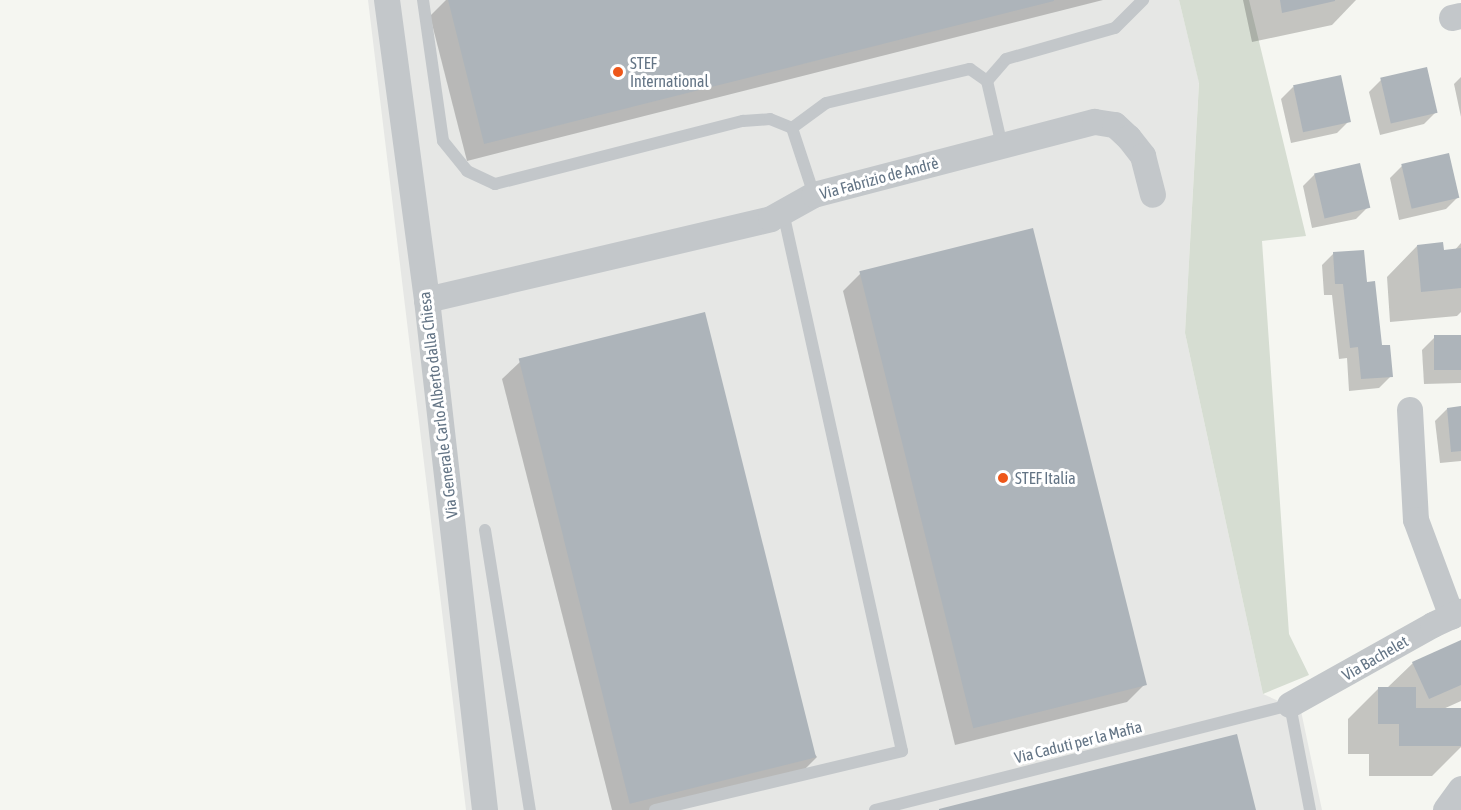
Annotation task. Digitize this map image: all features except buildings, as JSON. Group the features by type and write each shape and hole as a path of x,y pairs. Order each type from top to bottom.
{"street":[{"name":"Via Generale Carlo Alberto dalla Chiesa","path":"387,0 427,300 485,810"},
{"name":"Via Fabrizio de Andrè","path":"427,300 771,219 814,195 1095,122 1114,125 1129,138 1143,156 1153,195"},
{"path":"1410,410 1416,520 1456,614"},
{"name":"Via Bachelet","path":"1290,705 1456,614"},
{"path":"1446,810 1461,789"}],"lane":[{"path":"423,0 443,141 467,171 495,184 743,121 770,119 792,128 814,195"},
{"path":"987,81 1006,59 1115,28 1143,0"},
{"path":"792,128 826,103 970,69 987,81 1002,146"},
{"path":"655,810 902,750 783,212"},
{"path":"485,530 530,810"},
{"path":"1290,705 1310,810"},
{"name":"Via Caduti per la Mafia","path":"875,810 1290,705"}],"shaded area":[{"path":"368,0 1179,0 1199,82 1185,333 1263,694 1301,711 1322,810 466,810"},
{"path":"1179,0 1249,0 1306,236 1262,241 1289,634 1309,675 1263,694 1185,333 1199,83"}],"place":[{"name":"STEF International","path":"618,72"},
{"name":"STEF Italia","path":"1003,478"}]}
